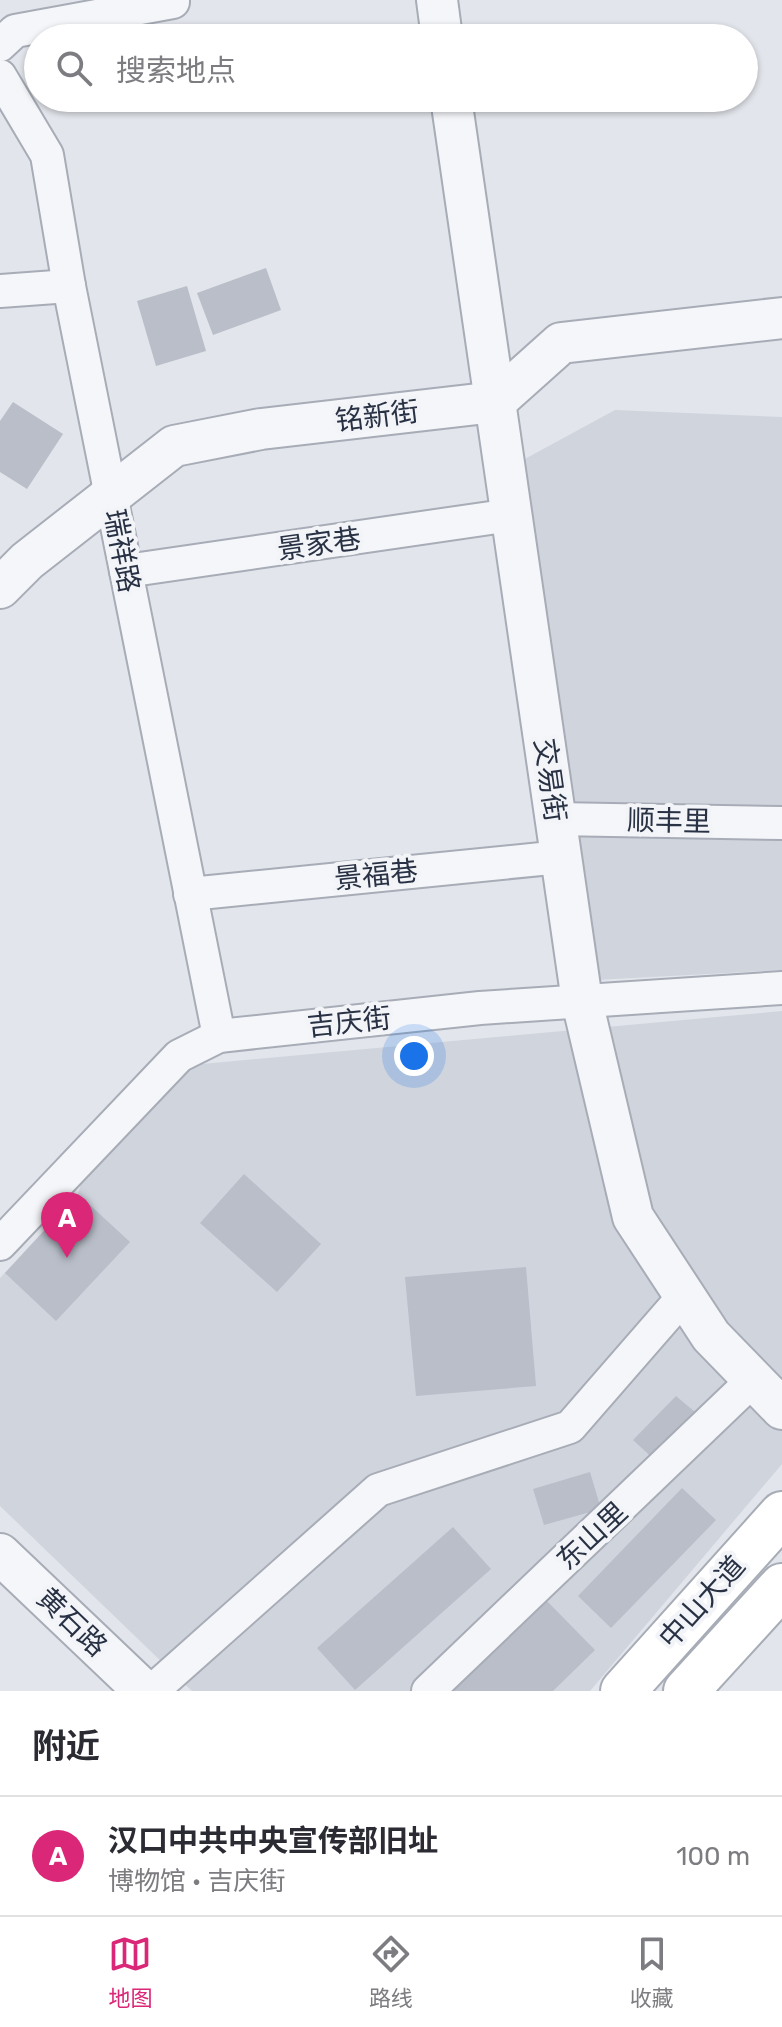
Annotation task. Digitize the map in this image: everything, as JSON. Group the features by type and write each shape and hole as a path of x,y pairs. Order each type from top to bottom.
{"main road":[{"name":"中山大道","path":"623,1691 782,1514"},
{"name":"中山大道","path":"686,1691 782,1586"}],"street":[{"path":"53,24 173,0"},
{"path":"437,0 440,24"},
{"path":"0,45 15,31 24,29"},
{"name":"瑞祥路","path":"0,76 47,155 69,286 219,1036"},
{"name":"交易街","path":"453,112 582,1001 633,1217 711,1336 782,1409"},
{"path":"0,291 69,286"},
{"path":"495,402 561,343 782,318"},
{"name":"铭新街","path":"0,588 27,561 174,446 261,429 495,402"},
{"name":"景家巷","path":"126,571 511,515"},
{"name":"顺丰里","path":"558,838 782,823"},
{"name":"景福巷","path":"190,894 558,838"},
{"name":"吉庆街","path":"0,1244 179,1056 219,1036 480,1008 782,988"},
{"path":"152,1691 378,1490 570,1427 684,1296"},
{"name":"东山里","path":"428,1691 754,1379"},
{"name":"黄石路","path":"0,1554 144,1691"}],"shaded area":[{"path":"615,410 782,417 782,970 596,980 523,460"},
{"path":"782,1011 782,1464 590,1691 192,1691 0,1506 0,1278 78,1194 84,1173 180,1066"}],"building":[{"path":"266,268 281,310 213,335 197,293"},
{"path":"187,286 206,351 156,366 137,301"},
{"path":"13,402 63,434 27,489 0,472 0,421"},
{"path":"244,1174 321,1244 277,1292 200,1223"},
{"path":"78,1194 130,1242 56,1321 5,1273"},
{"path":"526,1267 536,1386 416,1396 405,1277"},
{"path":"676,1396 701,1417 658,1463 633,1440"},
{"path":"590,1472 601,1509 544,1525 533,1489"},
{"path":"682,1488 716,1520 611,1628 578,1596"},
{"path":"453,1527 491,1569 355,1690 317,1648"},
{"path":"545,1599 595,1650 553,1691 450,1691"}],"place":[{"name":"汉口中共中央宣传部旧址","path":"67,1258"}]}
